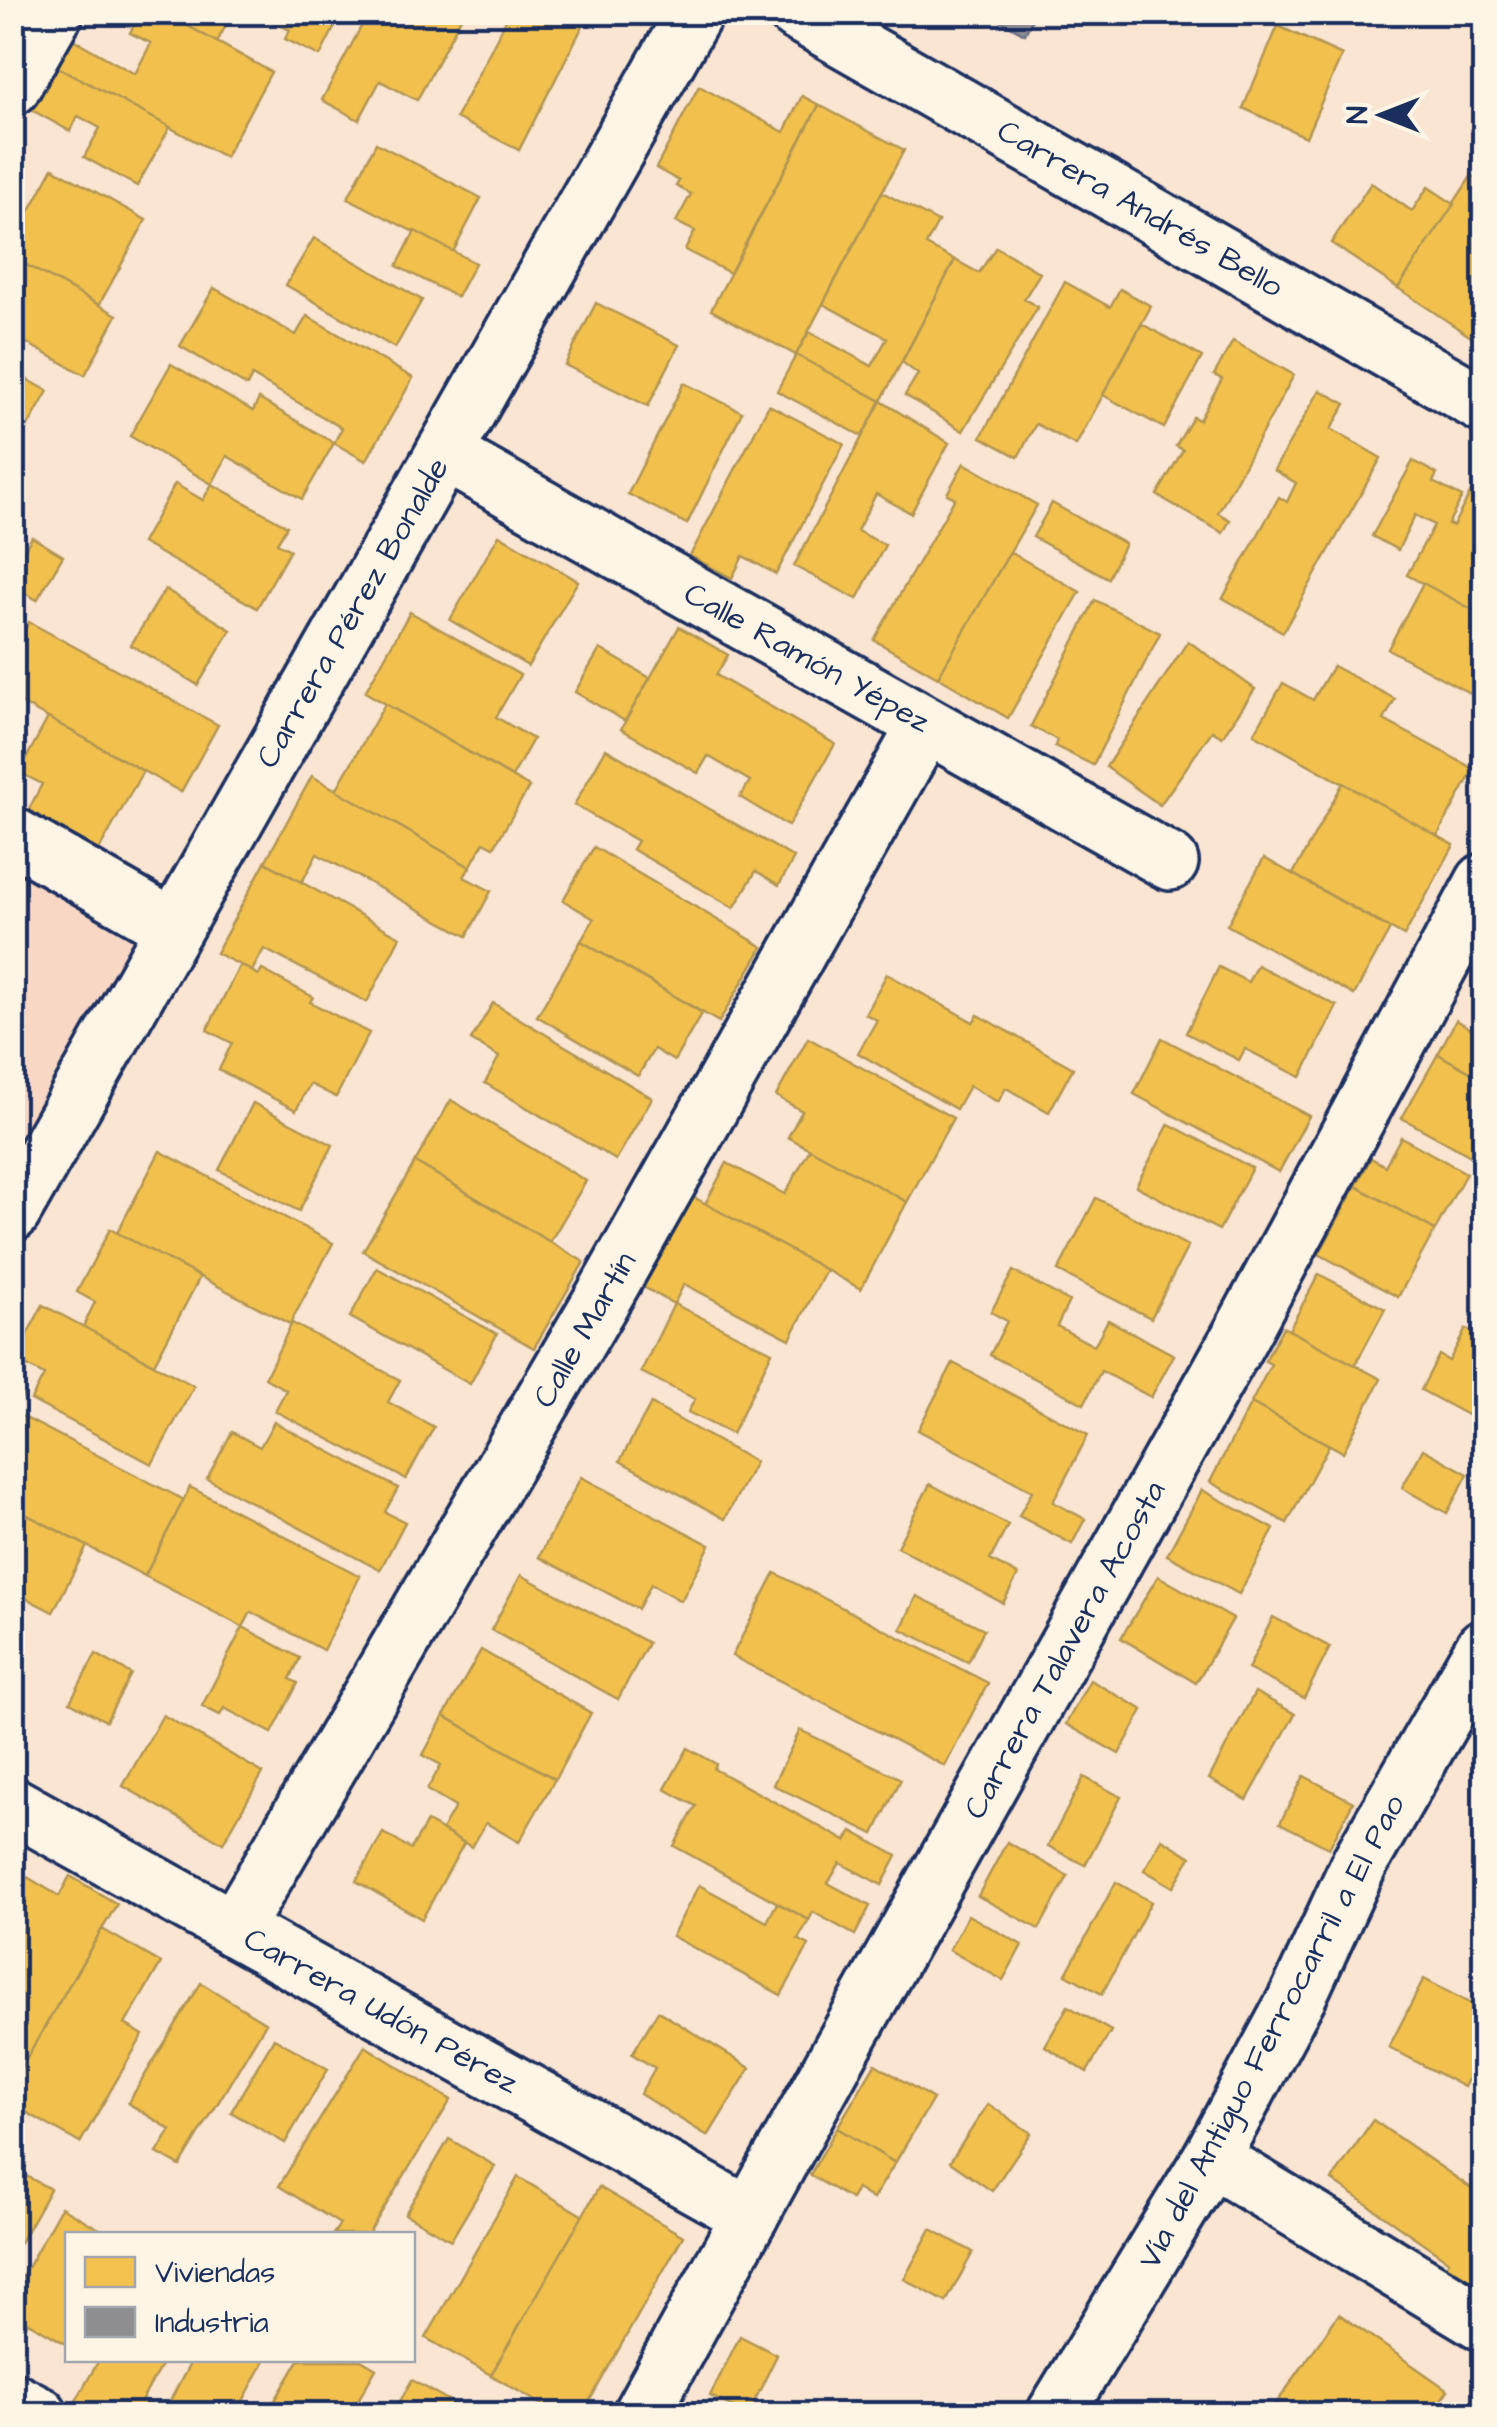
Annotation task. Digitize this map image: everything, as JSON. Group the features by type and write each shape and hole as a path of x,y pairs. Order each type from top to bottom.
{"street":[{"path":"12,87 55,12"},
{"name":"Carrera Pérez Bonalde","path":"12,1214 695,12"},
{"name":"Carrera Andrés Bello","path":"796,12 1484,405"},
{"name":"Calle Ramón Yépez","path":"444,454 1170,862"},
{"name":"Calle Martín","path":"234,1930 598,1308 926,725"},
{"path":"12,836 174,928"},
{"name":"Carrera Talavera Acosta","path":"641,2414 1239,1338 1484,882"},
{"name":"Vía del Antiguo Ferrocarril a El Pao","path":"1055,2414 1212,2158 1292,2008 1360,1862 1484,1647"},
{"name":"Carrera Udón Pérez","path":"12,1804 750,2216"},
{"path":"1212,2158 1484,2324"},
{"path":"12,2400 39,2414"}],"shaded area":[{"path":"13,835 174,928 13,1213"}],"building: Viviendas":[{"path":"141,12 163,12 271,72 225,157 54,65 69,37 135,74 151,43 130,33"},
{"path":"163,12 233,12 217,42"},
{"path":"263,12 342,12 320,56 285,39 290,30 261,16"},
{"path":"369,12 464,12 417,100 380,81 359,120 322,100"},
{"path":"510,12 590,12 519,150 456,118"},
{"path":"1278,26 1342,55 1306,137 1243,108"},
{"path":"54,65 170,127 137,186 84,157 100,128 78,116 70,131 30,109"},
{"path":"699,86 784,132 802,96 819,105 730,273 685,250 695,231 676,222 691,194 676,186 679,181 656,168"},
{"path":"819,105 904,150 796,355 711,310"},
{"path":"376,143 481,198 453,252 348,198"},
{"path":"53,168 146,220 99,305 12,257 12,243"},
{"path":"1472,175 1484,184 1484,336 1480,343 1398,288"},
{"path":"1371,183 1412,211 1428,187 1454,204 1398,288 1331,243"},
{"path":"882,192 938,222 926,245 955,260 881,401 796,355 809,332 872,366 887,338 823,304"},
{"path":"415,231 475,263 457,297 397,266"},
{"path":"314,238 422,300 395,348 286,285"},
{"path":"996,247 1040,273 1024,299 1038,307 963,431 905,395 918,374 902,362 955,260 979,273"},
{"path":"12,257 117,315 85,375 12,335"},
{"path":"1065,282 1110,307 1120,289 1151,306 1076,445 1036,424 1018,457 981,437"},
{"path":"214,288 296,335 307,316 413,378 366,461 334,443 342,428 252,376 247,386 180,346"},
{"path":"596,303 679,345 648,406 565,365"},
{"path":"1142,324 1202,357 1164,428 1103,395"},
{"path":"1233,341 1294,375 1218,513 1230,520 1223,533 1157,495 1183,450 1176,446 1193,417 1199,420 1222,379 1214,375"},
{"path":"796,355 881,401 862,436 777,391"},
{"path":"171,364 253,411 259,399 334,443 302,499 227,456 212,484 130,436"},
{"path":"12,371 48,391 18,444 12,441"},
{"path":"684,383 742,412 687,524 628,494"},
{"path":"1320,390 1346,404 1331,429 1381,458 1283,632 1223,598 1279,497 1287,502 1296,483 1274,470"},
{"path":"881,401 949,443 911,513 876,494 857,531 885,545 857,599 794,566"},
{"path":"769,405 844,444 776,574 743,556 732,578 690,556"},
{"path":"1413,461 1437,474 1433,482 1462,497 1448,524 1453,526 1475,484 1484,489 1484,616 1407,575 1434,525 1415,515 1398,550 1372,536"},
{"path":"964,463 1037,505 938,677 874,640 955,498 947,494"},
{"path":"175,484 203,500 212,484 287,526 277,543 290,550 257,608 142,543"},
{"path":"1052,503 1125,544 1108,578 1033,537"},
{"path":"499,535 578,581 528,666 450,620"},
{"path":"32,537 63,556 37,600 12,585 12,570"},
{"path":"1010,552 1080,592 1008,718 938,677"},
{"path":"1423,583 1484,616 1484,701 1388,649"},
{"path":"165,589 231,630 198,685 131,645"},
{"path":"1095,600 1160,633 1093,765 1055,746 1057,740 1031,726"},
{"path":"410,612 520,675 496,717 533,739 512,777 365,692"},
{"path":"29,622 218,725 181,792 12,698 12,653"},
{"path":"679,627 728,655 716,675 835,744 788,826 740,797 750,781 708,756 698,773 621,729"},
{"path":"1188,641 1255,689 1222,737 1212,731 1160,805 1106,767"},
{"path":"600,649 650,678 625,721 575,692"},
{"path":"1333,666 1395,699 1384,720 1474,769 1437,836 1254,734 1283,683 1313,700"},
{"path":"385,704 529,787 494,847 484,842 470,867 336,790"},
{"path":"48,718 143,771 98,852 27,813 42,784 19,772"},
{"path":"606,749 794,858 779,885 756,871 734,908 632,849 637,841 574,805"},
{"path":"312,776 470,867 464,877 491,891 467,936 317,854 302,882 265,862"},
{"path":"1343,783 1454,845 1404,936 1293,874"},
{"path":"594,847 763,947 719,1022 581,941 594,919 563,900"},
{"path":"1264,858 1390,929 1354,995 1227,925"},
{"path":"265,862 400,937 367,1002 264,949 252,971 216,953"},
{"path":"581,941 702,1013 674,1061 654,1049 638,1076 537,1016"},
{"path":"240,965 259,975 262,970 313,997 310,1002 369,1033 336,1097 310,1084 296,1110 219,1070 232,1043 207,1030"},
{"path":"1257,965 1337,1006 1301,1077 1245,1049 1239,1060 1186,1033 1219,967 1248,982"},
{"path":"887,974 973,1022 978,1015 1073,1068 1049,1112 1006,1088 998,1102 969,1086 956,1109 858,1053 877,1020 865,1014"},
{"path":"493,1003 652,1098 616,1160 485,1083 499,1057 471,1040"},
{"path":"1456,1020 1484,1036 1484,1080 1438,1054"},
{"path":"808,1038 953,1118 907,1202 788,1137 802,1111 776,1096"},
{"path":"1162,1038 1309,1116 1279,1172 1134,1094"},
{"path":"1438,1054 1484,1080 1484,1149 1478,1160 1402,1118"},
{"path":"451,1100 586,1181 550,1242 415,1162"},
{"path":"253,1103 333,1145 299,1211 219,1170"},
{"path":"1169,1124 1252,1168 1219,1230 1136,1186"},
{"path":"1401,1137 1466,1173 1435,1230 1356,1186 1371,1158 1385,1166"},
{"path":"810,1149 907,1202 861,1289 705,1204 727,1163 785,1194"},
{"path":"160,1151 333,1243 290,1324 117,1233"},
{"path":"415,1162 584,1262 534,1348 363,1251"},
{"path":"1356,1186 1435,1230 1398,1297 1319,1254"},
{"path":"688,1194 826,1270 790,1339 684,1284 674,1304 640,1285"},
{"path":"1096,1198 1188,1246 1151,1318 1058,1271"},
{"path":"110,1229 200,1277 154,1364 83,1327 95,1302 77,1292"},
{"path":"377,1268 497,1334 470,1384 350,1317"},
{"path":"1013,1271 1069,1301 1057,1326 1094,1346 1108,1320 1174,1355 1151,1397 1101,1371 1084,1404 990,1355 1007,1321 991,1312"},
{"path":"1319,1274 1385,1309 1355,1365 1289,1330"},
{"path":"674,1304 772,1352 732,1434 688,1412 695,1399 641,1372"},
{"path":"43,1305 194,1386 152,1464 31,1400 44,1375 14,1359"},
{"path":"292,1323 400,1380 388,1402 434,1427 406,1479 275,1411 286,1390 265,1378"},
{"path":"1283,1327 1381,1379 1343,1452 1251,1403 1271,1364 1265,1361"},
{"path":"1466,1329 1484,1338 1484,1406 1477,1420 1421,1390 1439,1355 1449,1361"},
{"path":"953,1363 1088,1435 1053,1502 1085,1519 1072,1544 1019,1516 1032,1491 918,1430"},
{"path":"12,1389 23,1395 14,1412 184,1500 145,1576 12,1507"},
{"path":"1251,1403 1329,1445 1287,1523 1210,1482"},
{"path":"651,1404 755,1462 725,1519 620,1461"},
{"path":"274,1422 398,1488 385,1512 405,1522 380,1570 207,1479 232,1432 260,1447"},
{"path":"1423,1449 1468,1474 1447,1513 1402,1488"},
{"path":"581,1477 710,1545 681,1601 651,1584 638,1609 539,1557"},
{"path":"930,1484 1008,1525 990,1560 1018,1575 1003,1603 897,1547"},
{"path":"190,1487 360,1576 323,1650 251,1612 243,1627 145,1576"},
{"path":"1202,1490 1274,1529 1239,1594 1167,1555"},
{"path":"12,1507 87,1546 53,1612 12,1591"},
{"path":"775,1573 988,1683 945,1766 732,1656"},
{"path":"521,1575 648,1643 618,1699 491,1630"},
{"path":"1158,1576 1233,1619 1196,1683 1121,1638"},
{"path":"917,1596 984,1629 968,1662 901,1629"},
{"path":"1273,1617 1330,1647 1304,1698 1248,1669"},
{"path":"243,1627 300,1658 290,1679 298,1683 272,1733 224,1708 220,1715 202,1706"},
{"path":"481,1650 591,1713 555,1779 444,1716"},
{"path":"96,1654 131,1674 106,1721 70,1702"},
{"path":"1090,1680 1143,1710 1119,1754 1066,1724"},
{"path":"1255,1692 1295,1714 1247,1800 1209,1779"},
{"path":"163,1715 263,1773 223,1843 123,1786"},
{"path":"444,1716 555,1779 519,1842 486,1823 472,1847 442,1830 455,1807 427,1790 441,1765 423,1755"},
{"path":"800,1730 901,1779 874,1834 773,1785"},
{"path":"688,1748 716,1764 714,1769 846,1841 852,1831 897,1856 882,1885 840,1863 828,1883 870,1906 855,1935 813,1912 809,1920 674,1846 696,1806 665,1789"},
{"path":"1304,1776 1353,1802 1329,1848 1280,1823"},
{"path":"1084,1777 1121,1797 1085,1865 1048,1846"},
{"path":"427,1822 464,1843 422,1919 356,1881 383,1833 411,1849"},
{"path":"1162,1839 1191,1857 1173,1887 1144,1870"},
{"path":"1007,1842 1068,1876 1039,1929 978,1896"},
{"path":"12,1868 59,1896 70,1876 117,1904 12,2083"},
{"path":"1116,1882 1151,1902 1102,1994 1066,1974"},
{"path":"699,1885 767,1922 777,1903 809,1920 798,1939 809,1945 781,1995 672,1936"},
{"path":"968,1915 1022,1945 1003,1980 949,1950"},
{"path":"102,1929 161,1963 125,2024 143,2035 80,2143 12,2104 12,2083"},
{"path":"1424,1979 1484,2011 1484,2047 1464,2087 1389,2047"},
{"path":"201,1983 266,2023 180,2166 157,2153 171,2130 128,2103"},
{"path":"1068,2006 1111,2031 1087,2072 1045,2046"},
{"path":"658,2011 750,2068 708,2136 640,2094 655,2068 632,2054"},
{"path":"274,2038 328,2069 285,2143 231,2112"},
{"path":"365,2046 451,2100 369,2232 334,2232 340,2224 279,2186"},
{"path":"875,2064 933,2099 895,2163 837,2128"},
{"path":"988,2104 1031,2133 992,2191 950,2162"},
{"path":"1373,2120 1484,2197 1484,2306 1439,2274 1449,2261 1332,2180"},
{"path":"837,2128 895,2163 873,2199 857,2189 851,2199 810,2175"},
{"path":"449,2139 495,2166 451,2240 405,2214"},
{"path":"12,2168 50,2189 12,2257"},
{"path":"518,2177 583,2216 491,2375 426,2338"},
{"path":"599,2187 683,2236 582,2414 558,2414 491,2375"},
{"path":"61,2207 105,2232 65,2232 65,2343 28,2322 16,2345 12,2343 12,2295"},
{"path":"931,2229 973,2252 946,2302 904,2279"},
{"path":"1339,2314 1448,2390 1431,2414 1291,2414 1276,2404"},
{"path":"740,2336 777,2355 748,2414 710,2396"},
{"path":"98,2362 163,2362 142,2400 153,2406 148,2414 83,2414 72,2408"},
{"path":"191,2362 264,2362 236,2414 163,2414"},
{"path":"298,2362 364,2362 376,2369 350,2414 267,2414"},
{"path":"412,2380 473,2414 393,2414"}],"building: Industria":[{"path":"985,12 1036,12 1025,34"}]}
